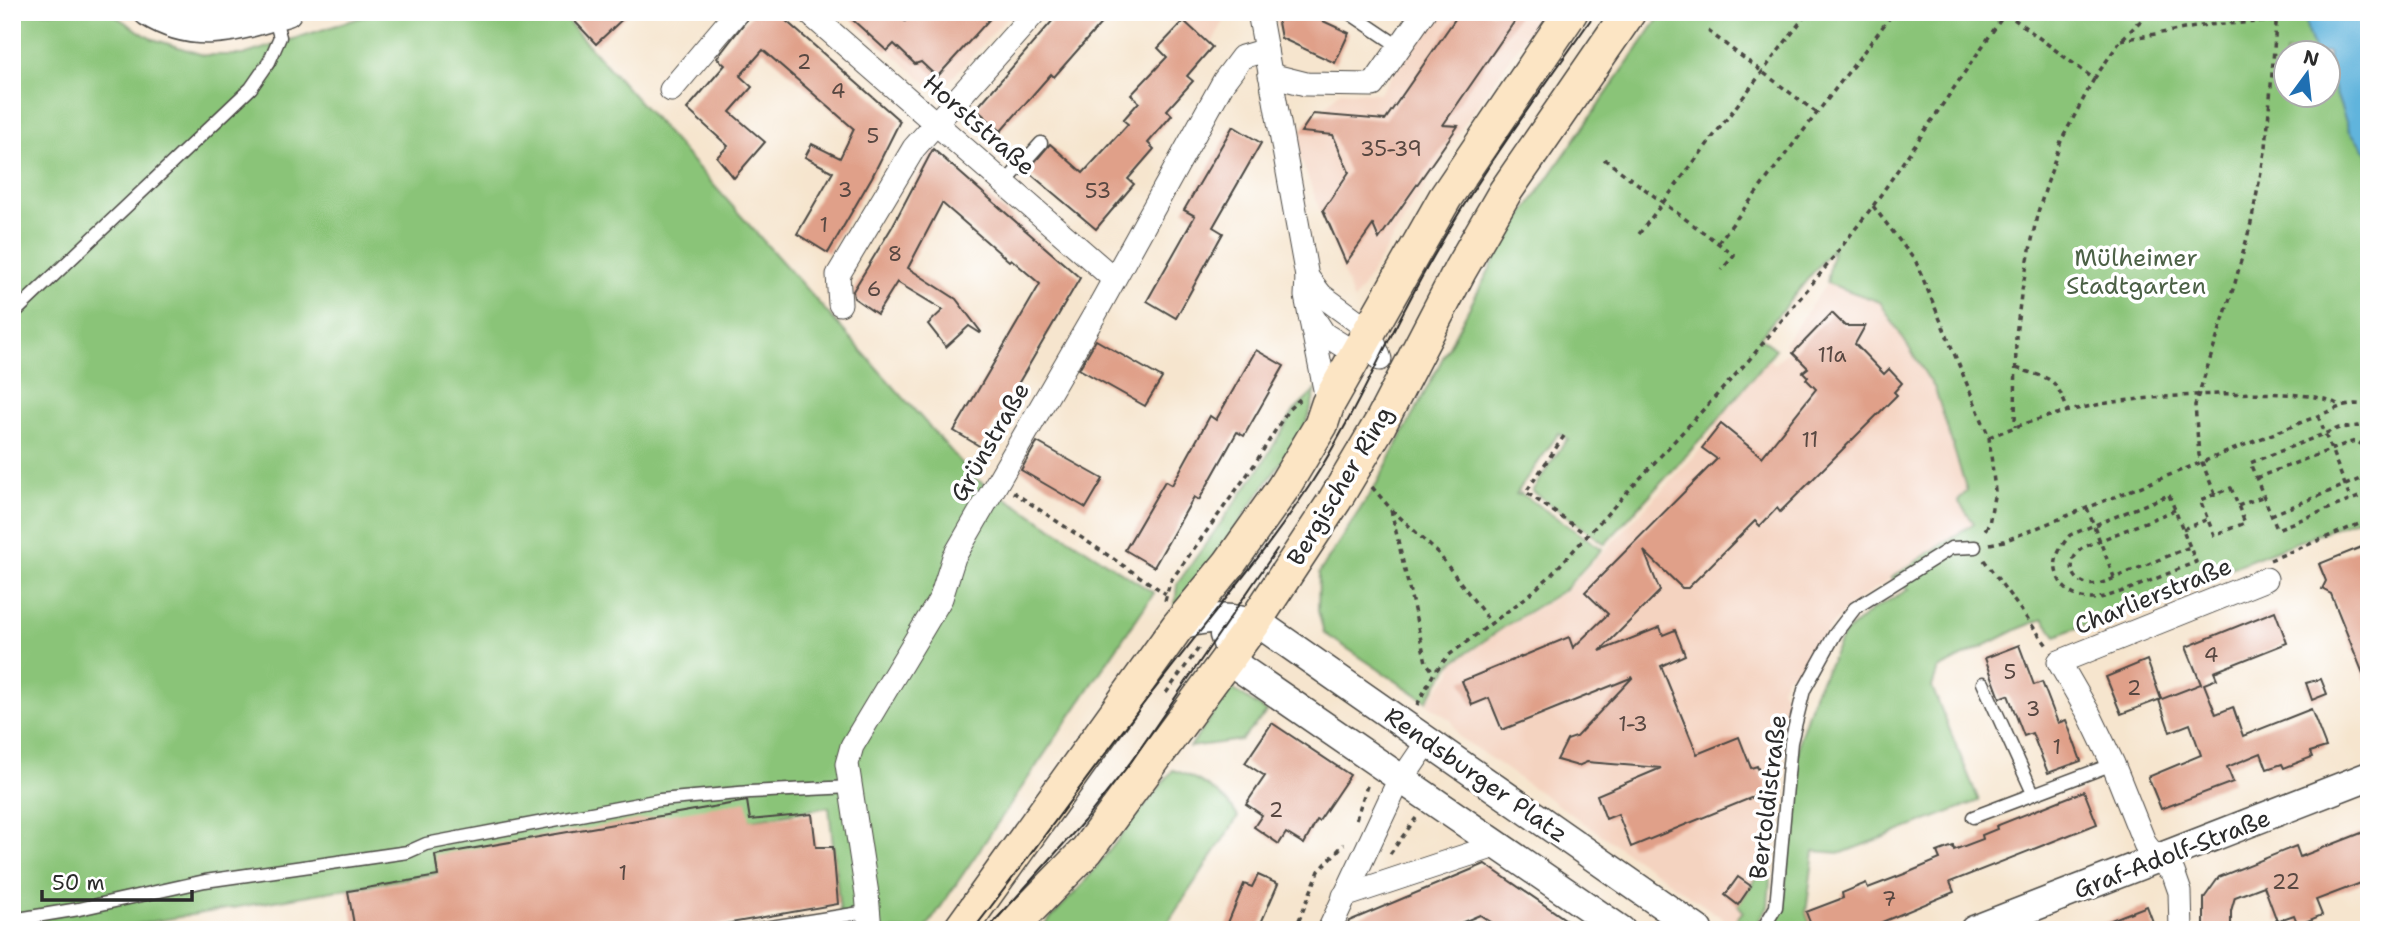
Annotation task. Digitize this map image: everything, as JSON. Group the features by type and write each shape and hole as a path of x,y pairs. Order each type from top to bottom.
{"main road":[{"name":"Bergischer Ring","path":"960,930 1203,642 1254,623 1335,500 1380,424 1378,354 1445,198 1571,12"},
{"name":"Bergischer Ring","path":"1009,930 1087,850 1203,642 1229,564 1283,488 1321,425 1328,404 1460,270 1506,192 1629,12"}],"street":[{"path":"148,12 160,20 207,31 231,28 281,14"},
{"path":"671,90 737,12"},
{"name":"Horststraße","path":"808,12 1114,279"},
{"path":"840,304 838,275 914,148 1035,12"},
{"path":"1259,12 1307,277 1306,296 1328,404"},
{"path":"1270,75 1306,84 1373,85 1424,12"},
{"name":"Grünstraße","path":"871,915 847,764 852,746 941,598 954,558 1224,81 1242,57 1266,50"},
{"path":"1307,277 1378,354"},
{"path":"1309,312 1324,334 1378,354"},
{"path":"1203,642 1221,619 1220,593 1229,564"},
{"name":"Charlierstraße","path":"2181,930 2180,892 2172,872 2145,844 2113,764 2089,714 2059,662 2266,579"},
{"path":"1203,642 1202,618 1254,623"},
{"name":"Rendsburger Platz","path":"1254,623 1267,629 1698,930"},
{"name":"Rendsburger Platz","path":"1203,642 1621,930"},
{"path":"1329,930 1394,790 1428,741"},
{"name":"Graf-Adolf-Straße","path":"1974,930 2369,776"},
{"path":"1344,896 1498,845"}],"lane":[{"path":"1351,13 1400,47"},
{"path":"12,315 251,88 269,62 280,37 281,14"},
{"path":"1006,183 1041,143"},
{"name":"Bertoldistraße","path":"1762,930 1776,907 1791,743 1804,690 1835,634 1855,608 1951,548 1975,547"},
{"path":"1983,682 2033,793"},
{"path":"1973,817 2113,764"},
{"path":"12,920 79,909 205,881 408,852 426,844 660,800 851,787"},
{"path":"752,930 871,915"}],"path":[{"path":"1639,234 1808,12"},
{"path":"1718,243 1895,12"},
{"path":"2136,12 2137,23"},
{"path":"2015,427 2021,295 2037,215 2061,141 2094,79 2120,40 2150,12"},
{"path":"2215,494 2199,454 2197,395 2235,283 2251,223 2266,147 2277,12"},
{"path":"2120,40 2207,25 2277,20 2293,12"},
{"path":"1404,724 1434,673 1449,655 1535,589 1749,360 1873,206 2006,13 2094,79"},
{"path":"1708,31 1817,113"},
{"path":"1604,159 1734,255 1722,270"},
{"path":"1873,206 1916,262 1989,437 1995,491 1989,524 1975,547"},
{"path":"2016,369 2053,380 2059,387 2068,411"},
{"path":"1989,437 2068,411 2115,402 2241,394 2325,398 2336,402 2340,407"},
{"path":"1975,547 2004,541 2340,407 2369,405"},
{"path":"2318,416 2351,500"},
{"path":"2369,429 2348,426 2250,463 2277,529 2369,493"},
{"path":"1564,436 1526,492 1587,535"},
{"path":"2256,478 2356,441 2369,449"},
{"path":"2271,515 2365,477 2369,472"},
{"path":"997,481 1166,594"},
{"path":"1369,482 1390,508 1438,554 1492,624"},
{"path":"2231,488 2245,523 2214,535 2200,500 2215,494 2231,488"},
{"path":"2169,495 2196,562 2107,597 2088,599 2067,590 2059,581 2055,569 2061,545 2070,535 2094,525 2169,495"},
{"path":"2238,506 2264,496"},
{"path":"1390,508 1426,662 1434,673"},
{"path":"2087,508 2114,577"},
{"path":"2175,510 2077,552 2072,568 2076,577 2090,584 2099,584 2190,547"},
{"path":"2183,529 2208,519"},
{"path":"2266,579 2270,560 2369,520"},
{"name":"Charlierstraße","path":"1975,547 2059,662"},
{"path":"1166,693 1203,642"},
{"path":"1355,820 1372,775"},
{"path":"1295,930 1319,871 1348,840"}],"shaded area":[{"path":"845,12 1012,12 942,89 934,90"},
{"path":"1175,12 1229,12 1211,45"},
{"path":"1434,12 1542,12 1454,139 1354,301 1294,141 1340,91 1380,93"},
{"path":"1827,283 1879,302 1935,389 1967,491 1958,501 1974,523 1848,607 1825,634 1808,667 1787,675 1781,688 1788,701 1790,715 1778,782 1772,855 1738,905 1743,911 1732,925 1458,736 1452,721 1426,703 1451,674 1453,664 1509,625 1565,592 1702,448 1718,428 1715,425 1748,385 1742,377 1763,353 1774,364 1789,350 1784,344"}],"green space":[{"path":"12,12 109,12 150,38 203,55 243,55 378,12 559,12 976,479 1154,593 925,930 842,930 829,807 103,930 12,930"},
{"name":"Mülheimer Stadtgarten","path":"1663,12 2369,12 2369,514 2056,636 2043,619 1938,669 1932,687 1979,801 1842,853 1814,851 1806,913 1812,930 1771,930 1783,907 1799,740 1815,692 1844,634 1872,610 1909,589 1891,578 1974,523 1958,501 1967,491 1935,389 1880,302 1827,283 1833,248 1760,337 1776,349 1714,425 1605,544 1532,491 1567,439 1569,440 1559,433 1516,494 1520,493 1602,549 1564,590 1452,663 1426,701 1324,633 1318,611 1319,573 1377,483 1495,259"},
{"path":"1316,390 1308,419 1298,438 1174,616 1177,584 1260,468 1294,411"},
{"path":"1231,688 1267,712 1241,740 1190,747"},
{"path":"1173,770 1210,788 1226,801 1238,817 1163,930 1039,930 1082,885"},
{"path":"1772,855 1768,907 1754,928 1739,930 1732,925 1743,911 1738,905"}],"water":[{"path":"2364,12 2369,17 2369,155 2349,130 2341,108 2342,38 2309,38 2306,14"}],"building":[{"path":"566,12 630,12 596,44"},
{"path":"753,12 776,12 900,121 872,177 828,253 797,234 833,172 805,157 812,144 840,158 854,129 763,50 740,76 752,87 730,112 765,142 734,178 717,157 728,146 687,109 725,65 717,58"},
{"path":"844,12 895,12 905,21 913,12 996,12 937,77 921,62 915,64 894,44 887,51"},
{"path":"1060,12 1111,12 1054,77 1051,74 1001,131 976,109"},
{"path":"1276,12 1309,12 1310,15 1349,33 1335,63 1281,38"},
{"path":"1460,12 1521,12 1443,125 1458,126 1379,239 1373,225 1346,263 1323,210 1349,172 1333,135 1301,132 1313,114 1385,120"},
{"path":"1184,21 1212,47 1187,76 1193,81 1167,110 1172,115 1148,143 1154,149 1128,179 1134,184 1096,229 1027,171 1050,144 1083,173 1128,124 1123,120 1139,102 1131,95 1167,57 1158,48"},
{"path":"1233,126 1261,143 1213,227 1223,233 1176,318 1147,301 1195,216 1184,210"},
{"path":"933,149 1080,278 981,447 954,431 1040,284 942,203 908,268 956,299 981,332 969,326 946,347 928,324 943,310 897,282 877,314 854,298 853,291 892,227"},
{"path":"1832,313 1845,326 1865,326 1855,344 1884,374 1889,369 1902,383 1894,392 1897,395 1780,512 1777,508 1760,526 1755,521 1688,588 1682,588 1644,551 1660,591 1600,651 1660,627 1663,635 1675,630 1685,655 1661,666 1697,754 1739,737 1751,768 1757,766 1768,791 1631,847 1618,814 1606,819 1597,795 1661,768 1587,762 1578,766 1557,760 1567,740 1576,737 1633,677 1502,730 1489,698 1472,705 1462,681 1569,637 1573,648 1608,614 1585,592 1717,459 1702,448 1721,424 1762,457 1816,389 1803,372 1808,368 1793,353"},
{"path":"1096,340 1162,378 1145,406 1079,369"},
{"path":"1256,350 1284,366 1244,436 1237,432 1199,500 1194,497 1154,567 1125,550 1165,481 1172,485 1210,416 1216,420"},
{"path":"1037,442 1103,479 1086,508 1021,470"},
{"path":"2369,544 2368,686 2331,594 2322,589 2326,581 2319,564"},
{"path":"2275,611 2287,643 2214,672 2217,679 2204,684 2216,714 2233,707 2243,736 2311,709 2326,747 2310,752 2312,757 2284,768 2282,764 2267,769 2261,753 2227,767 2233,782 2161,809 2148,777 2201,755 2190,724 2170,732 2159,700 2201,684 2186,647"},
{"path":"2019,645 2034,685 2042,682 2058,723 2066,720 2081,761 2048,773 2032,733 2024,736 2008,695 2000,698 1985,658"},
{"path":"2147,660 2161,699 2121,714 2106,677"},
{"path":"2321,679 2327,694 2312,700 2306,683"},
{"path":"1272,723 1350,775 1319,821 1317,820 1304,844 1286,833 1279,844 1254,827 1262,815 1246,804 1265,776 1245,763"},
{"path":"2084,791 2097,824 1950,882 1954,892 1863,930 1813,930 1806,912 1843,898 1842,893 1866,883 1868,888 1907,873 1940,859 1937,852 1953,846 1954,850 1983,839 1982,835 1997,829 1996,826"},
{"path":"747,801 750,820 812,814 816,847 833,847 838,904 691,930 355,930 348,891 438,876 435,855"},
{"path":"2369,830 2369,880 2316,900 2322,915 2298,925 2294,915 2277,921 2264,886 2235,897 2231,911 2231,930 2204,930 2204,898 2219,877 2296,846 2300,857"},
{"path":"1485,864 1581,930 1503,930 1480,915 1444,930 1345,930 1349,921"},
{"path":"1258,875 1278,884 1258,930 1225,930 1244,884 1252,887"},
{"path":"1738,877 1751,886 1738,905 1725,895"},
{"path":"2147,906 2156,930 2088,930 2088,929"}],"tram line":[{"path":"973,930 1310,485 1343,430 1416,287 1451,227 1511,134 1596,12"},
{"path":"987,930 1084,821 1131,762 1277,549"}]}
